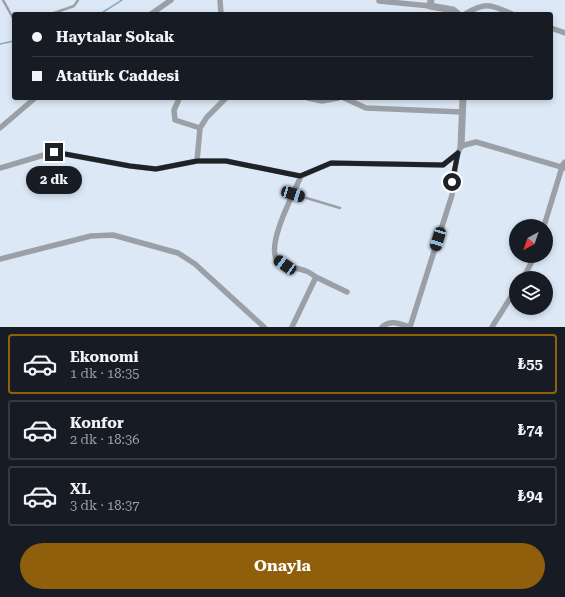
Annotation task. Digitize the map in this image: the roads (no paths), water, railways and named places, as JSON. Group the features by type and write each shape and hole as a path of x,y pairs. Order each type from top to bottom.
{"street":[{"path":"154,12 171,0"},
{"path":"220,0 220,12"},
{"path":"379,1 430,3 456,12"},
{"path":"469,12 490,5 507,12"},
{"path":"553,29 565,33"},
{"path":"0,128 33,100"},
{"path":"179,100 174,110 175,120 200,128"},
{"path":"197,161 200,128 206,117 224,100"},
{"path":"315,100 322,102 330,100"},
{"path":"348,100 366,108 462,112"},
{"path":"382,327 389,322 396,322 410,327 452,195 458,153 461,146 463,100"},
{"path":"461,146 476,142 564,166 546,219"},
{"path":"0,168 54,152 130,166 156,169 197,161 226,161 300,176 331,163 443,165 458,153"},
{"path":"300,176 278,230 274,251 278,260 285,265 306,271 347,292"},
{"path":"0,259 91,236 113,235 178,254 195,264 264,327"},
{"path":"292,327 316,277"},
{"path":"492,327 509,300"}],"lane":[{"path":"4,0 12,16"},
{"path":"57,12 74,6 78,0"},
{"path":"293,194 340,208"}],"waterway":[{"path":"103,12 122,0"},
{"path":"0,44 12,41"}]}
